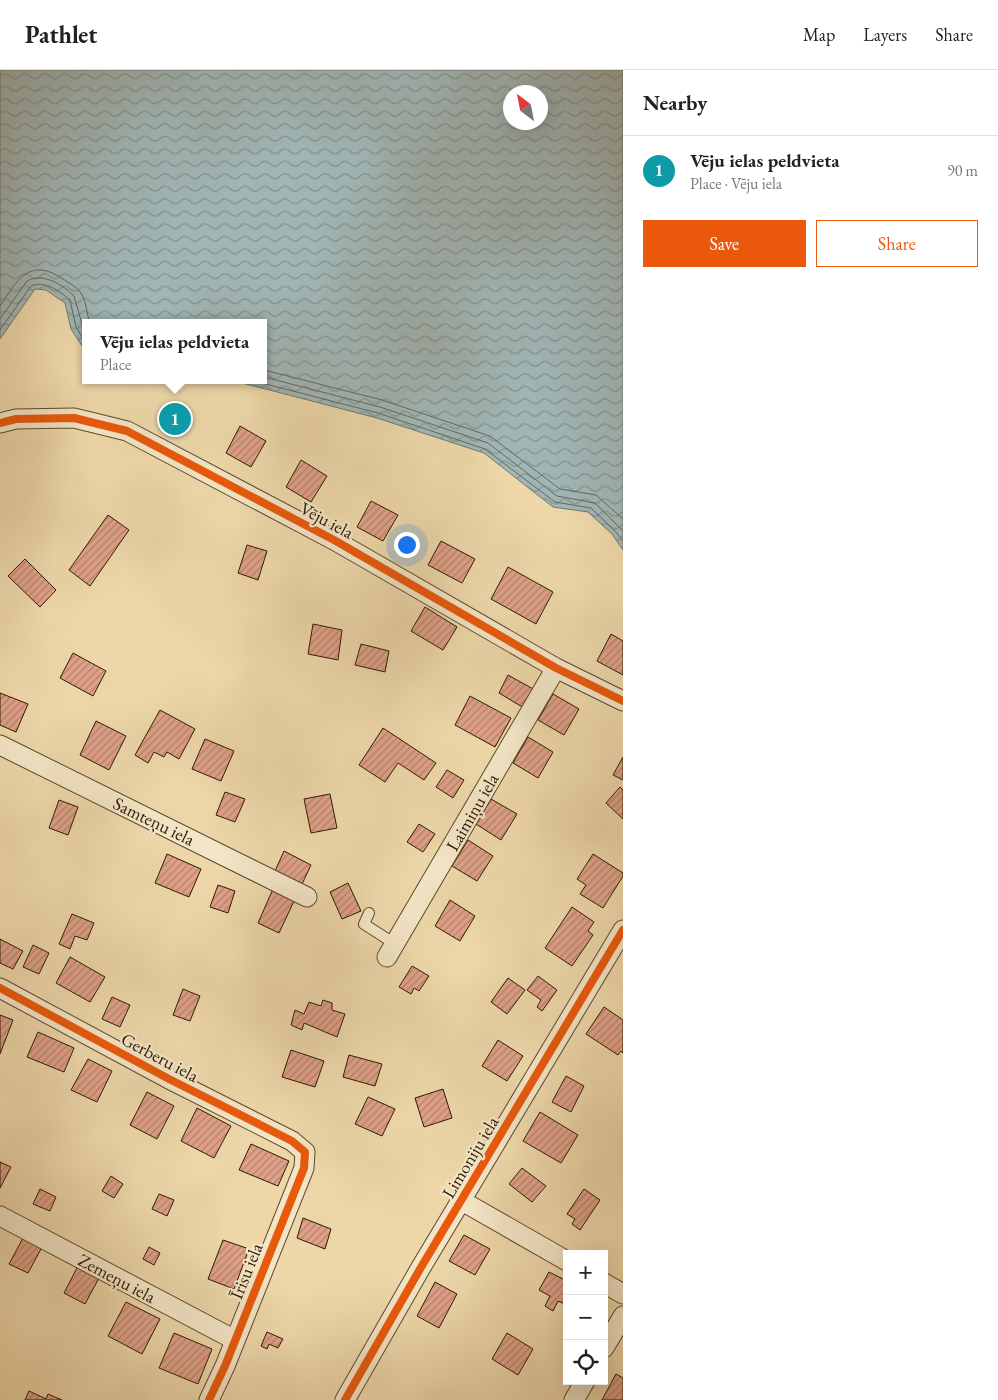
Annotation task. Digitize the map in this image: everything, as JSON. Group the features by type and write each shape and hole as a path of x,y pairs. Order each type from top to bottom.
{"street":[{"name":"Vēju iela","path":"0,423 16,419 74,418 127,431 334,540 556,668 623,701"},
{"name":"Laimiņu iela","path":"391,951 556,668"},
{"name":"Samteņu iela","path":"0,745 308,896"},
{"name":"Limoniju iela","path":"345,1400 420,1269 623,930"},
{"name":"Gerberu iela","path":"0,988 169,1079 292,1142 305,1152"},
{"name":"Īrisu iela","path":"209,1400 304,1168 305,1152"},
{"path":"462,1201 563,1259"},
{"name":"Zemeņu iela","path":"0,1216 234,1340"},
{"path":"608,1285 623,1294"},
{"path":"608,1341 623,1316"},
{"path":"574,1400 583,1385"}],"lane":[{"path":"369,913 364,924 391,951"}],"water":[{"path":"0,70 623,70 623,550 612,534 588,512 553,507 484,453 377,418 246,384 267,384 267,319 82,319 82,346 71,329 65,303 46,290 35,289 0,339"}],"building":[{"path":"240,426 266,441 251,467 226,453"},
{"path":"301,460 327,476 311,502 286,487"},
{"path":"371,501 398,515 383,541 357,527"},
{"path":"108,515 129,530 90,586 69,570"},
{"path":"441,541 475,559 462,583 428,565"},
{"path":"247,545 267,551 258,580 238,573"},
{"path":"25,559 56,590 40,607 8,576"},
{"path":"508,567 553,592 536,624 491,599"},
{"path":"425,607 457,627 443,650 411,631"},
{"path":"313,624 342,630 338,660 308,654"},
{"path":"611,634 623,641 623,675 597,661"},
{"path":"361,644 389,651 385,672 355,665"},
{"path":"73,653 106,671 93,696 60,678"},
{"path":"508,675 535,690 524,708 499,693"},
{"path":"0,693 28,704 16,732 0,725"},
{"path":"553,694 579,709 564,735 538,720"},
{"path":"470,696 511,718 495,747 455,725"},
{"path":"160,710 195,729 179,759 167,752 164,757 154,752 148,763 135,755"},
{"path":"96,721 126,736 109,770 80,755"},
{"path":"383,728 436,763 424,780 398,763 385,782 359,765"},
{"path":"528,737 553,752 538,778 513,763"},
{"path":"205,739 234,751 221,781 192,769"},
{"path":"623,757 623,780 613,775"},
{"path":"447,770 464,780 453,798 436,787"},
{"path":"620,787 623,790 623,819 606,803"},
{"path":"225,792 245,799 235,822 216,815"},
{"path":"330,794 337,828 311,833 304,799"},
{"path":"491,799 517,814 501,840 476,824"},
{"path":"59,800 78,807 68,835 49,828"},
{"path":"419,824 435,834 423,852 407,842"},
{"path":"468,840 493,856 477,881 452,866"},
{"path":"284,851 311,865 302,884 275,871"},
{"path":"167,854 201,869 189,897 155,883"},
{"path":"593,854 623,873 603,908 580,894 586,885 577,879"},
{"path":"348,883 361,911 342,919 330,892"},
{"path":"218,885 235,891 228,913 210,907"},
{"path":"273,889 295,899 279,933 258,923"},
{"path":"450,900 475,916 460,941 435,926"},
{"path":"572,907 594,922 588,931 593,935 572,966 545,948"},
{"path":"72,914 94,923 87,940 75,936 70,949 59,944"},
{"path":"0,939 23,951 13,969 0,963"},
{"path":"33,945 49,953 39,974 23,967"},
{"path":"70,957 105,977 90,1002 56,983"},
{"path":"412,966 429,976 419,991 414,988 411,994 399,987"},
{"path":"538,976 557,990 542,1011 537,1007 541,1000 527,990"},
{"path":"508,978 525,990 507,1014 491,1002"},
{"path":"183,989 200,996 190,1021 173,1015"},
{"path":"112,997 130,1005 120,1027 102,1019"},
{"path":"323,1000 332,1003 332,1010 345,1014 337,1037 304,1023 302,1030 291,1025 295,1010 304,1014 309,1002 321,1006"},
{"path":"604,1007 623,1020 623,1053 621,1051 618,1055 586,1034"},
{"path":"0,1015 13,1020 0,1054"},
{"path":"38,1032 74,1048 64,1072 27,1057"},
{"path":"498,1040 523,1056 507,1081 482,1066"},
{"path":"291,1050 324,1061 315,1087 282,1077"},
{"path":"349,1055 382,1064 375,1086 343,1077"},
{"path":"88,1059 112,1071 97,1102 71,1090"},
{"path":"566,1076 584,1086 571,1112 552,1102"},
{"path":"443,1089 452,1118 424,1127 415,1098"},
{"path":"147,1092 174,1106 157,1139 130,1125"},
{"path":"368,1097 395,1109 382,1136 355,1124"},
{"path":"197,1108 231,1126 214,1158 181,1141"},
{"path":"540,1112 578,1135 561,1163 523,1141"},
{"path":"251,1144 289,1161 278,1186 239,1170"},
{"path":"0,1162 11,1167 0,1188"},
{"path":"522,1168 546,1186 532,1202 509,1184"},
{"path":"111,1176 123,1184 114,1198 102,1191"},
{"path":"40,1189 56,1197 50,1211 33,1204"},
{"path":"584,1189 600,1200 580,1230 572,1224 575,1219 567,1214"},
{"path":"159,1194 174,1200 167,1216 152,1209"},
{"path":"303,1218 331,1229 325,1249 297,1238"},
{"path":"464,1235 490,1249 475,1275 449,1261"},
{"path":"23,1238 42,1247 28,1273 9,1264"},
{"path":"223,1240 249,1249 234,1289 208,1279"},
{"path":"149,1247 160,1253 154,1265 143,1259"},
{"path":"78,1266 99,1278 85,1304 64,1293"},
{"path":"549,1272 563,1279 563,1303 558,1301 553,1311 545,1306 550,1296 539,1290"},
{"path":"435,1282 457,1294 439,1328 417,1316"},
{"path":"126,1302 160,1319 142,1354 108,1336"},
{"path":"267,1332 283,1339 278,1348 269,1344 267,1349 261,1346"},
{"path":"174,1333 212,1349 198,1384 159,1368"},
{"path":"507,1333 533,1349 518,1375 492,1359"},
{"path":"616,1374 623,1378 623,1400 602,1400"},
{"path":"29,1391 46,1399 48,1394 62,1400 25,1400"}],"cycle path":[{"path":"0,423 16,419 74,418 127,431 334,540 556,668 623,701"},
{"path":"345,1400 420,1269 623,930"},
{"path":"0,988 169,1079 292,1141 305,1152 304,1168 225,1366 209,1400"}],"place":[{"name":"Vēju ielas peldvieta","path":"175,419"}]}
